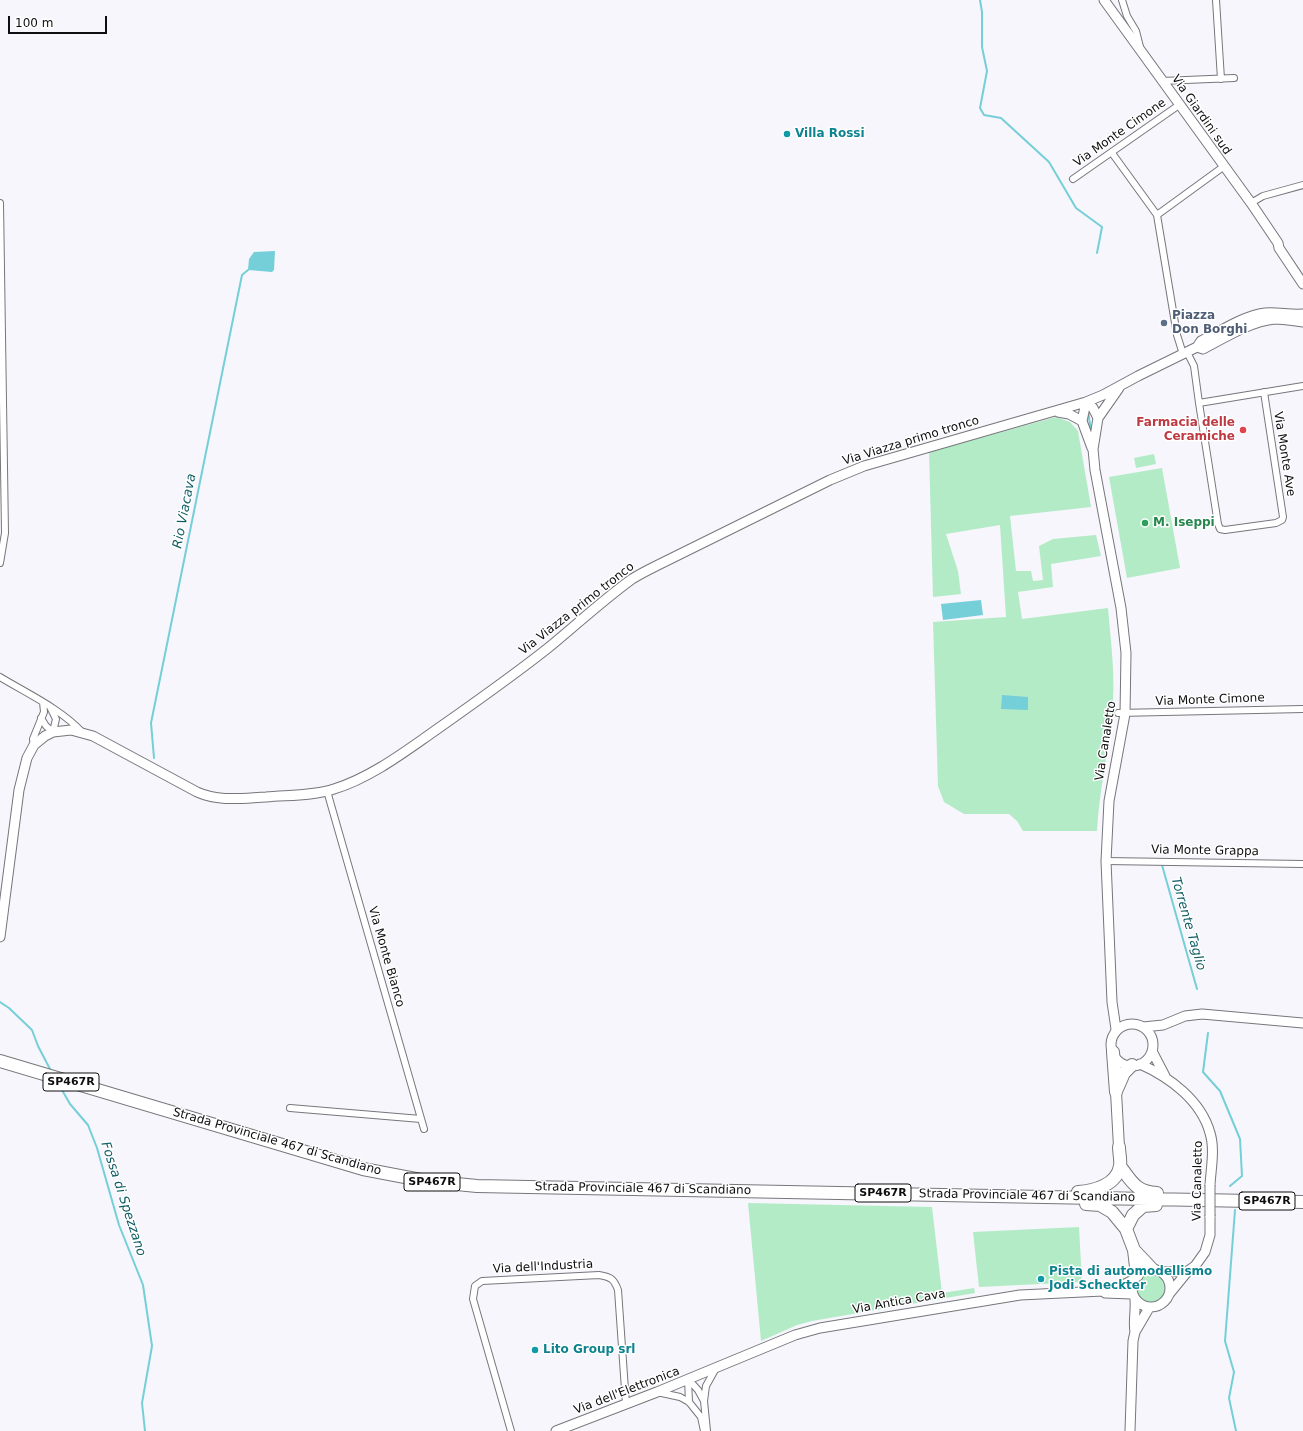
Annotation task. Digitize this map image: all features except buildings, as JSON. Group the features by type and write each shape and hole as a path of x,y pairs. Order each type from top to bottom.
{"highway":[{"path":"1113,1052 1116,1092"},
{"name":"Strada Provinciale 467 di Scandiano","path":"1,1062 10,1069 18,1067 363,1169 426,1181 477,1186 1303,1202"},
{"path":"1116,1092 1124,1073 1136,1064"},
{"path":"1013,1196 1084,1191 1104,1186 1114,1178 1120,1166 1119,1147"},
{"path":"1120,1166 1134,1185 1146,1193 1188,1194 1231,1201"},
{"path":"1013,1196 1056,1202 1100,1205 1112,1212 1126,1229 1134,1250 1135,1278"},
{"path":"1126,1229 1133,1215 1143,1206 1231,1201"},
{"path":"1134,1250 1157,1270"}],"main road":[{"path":"1116,1092 1119,1147"}],"street":[{"name":"Via Giardini sud","path":"1105,0 1223,167 1251,203 1278,243"},
{"path":"1122,0 1127,16 1136,32 1140,50"},
{"path":"1216,0 1221,79"},
{"path":"1162,81 1234,78"},
{"name":"Via Monte Cimone","path":"1073,179 1179,105"},
{"path":"1112,153 1157,215 1177,335 1185,353 1194,366 1199,403 1303,386"},
{"path":"1157,215 1223,167"},
{"path":"1251,203 1263,196 1303,185"},
{"path":"0,203 5,533 0,563"},
{"path":"1278,243 1284,246 1303,274"},
{"path":"1278,243 1279,248 1303,284"},
{"name":"Via Viazza primo tronco","path":"1197,348 1201,341 1254,316 1268,313 1303,314"},
{"name":"Via Viazza primo tronco","path":"53,732 71,730 93,736 205,796 232,799 327,791 354,781 408,750 462,712 547,648 633,578 830,480 864,466 1086,402 1103,395 1185,353 1197,348 1202,349 1253,324 1263,321 1286,319 1303,322"},
{"name":"Via Canaletto","path":"1116,1033 1111,986 1106,861 1109,801 1122,713 1126,653 1121,608 1095,470 1093,449 1098,418 1120,386"},
{"name":"Via Monte Ave","path":"1199,403 1220,529 1225,530 1276,523 1283,517 1264,392"},
{"path":"1086,402 1098,418"},
{"path":"1056,411 1069,414 1082,421 1086,402"},
{"name":"Via Canaletto","path":"1082,421 1093,449"},
{"path":"0,677 49,706 74,723 83,733"},
{"path":"34,745 33,739 44,712 43,702"},
{"path":"49,706 56,719 53,732"},
{"name":"Via Monte Cimone","path":"1122,713 1303,709"},
{"path":"41,718 46,726 53,732"},
{"path":"0,937 19,790 27,758 34,745 45,736 53,732"},
{"name":"Via Monte Bianco","path":"327,791 424,1129"},
{"name":"Via Monte Grappa","path":"1106,861 1303,864"},
{"path":"1114,1015 1126,1024 1144,1027 1163,1025 1185,1016 1202,1014 1303,1023"},
{"path":"1133,1024 1121,1027 1116,1033 1112,1044 1113,1052 1121,1062 1136,1064 1148,1057 1152,1051 1153,1040 1163,1025"},
{"path":"1144,1027 1153,1040"},
{"name":"Via Canaletto","path":"1152,1051 1166,1077 1197,1107 1210,1132 1212,1146 1210,1235 1205,1252 1195,1266 1188,1271 1170,1293"},
{"name":"Via Canaletto","path":"1136,1064 1166,1077"},
{"path":"290,1108 421,1119"},
{"path":"1130,1431 1133,1325 1136,1310 1131,1287 1135,1278 1146,1270 1188,1271"},
{"path":"1134,1297 1141,1305 1149,1308 1160,1305 1166,1300 1170,1293 1169,1281 1157,1270"},
{"name":"Via dell'Industria","path":"511,1431 473,1299 476,1286 482,1281 598,1275 607,1276 615,1281 618,1290 626,1404"},
{"name":"Via Antica Cava","path":"706,1372 795,1335 820,1328 1020,1294 1103,1291 1119,1287 1135,1278"},
{"name":"Via Antica Cava","path":"1103,1291 1105,1293 1134,1297"},
{"path":"1134,1332 1149,1308"},
{"path":"707,1431 704,1401 706,1386 716,1368"},
{"name":"Via dell'Elettronica","path":"556,1431 706,1372"},
{"path":"688,1380 698,1390 704,1401"},
{"path":"688,1380 689,1402"},
{"path":"657,1392 680,1397 689,1402 701,1417 704,1431"}],"green space":[{"path":"1056,417 1070,422 1078,431 1091,507 1010,516 1016,571 1031,571 1033,581 1043,580 1039,546 1053,539 1096,535 1101,556 1051,564 1053,587 1018,592 1022,619 1108,608 1113,662 1113,702 1097,831 1023,831 1017,821 1009,814 964,814 944,802 938,786 933,622 1006,617 1000,525 946,534 958,571 961,594 933,597 929,452"},
{"path":"1154,454 1156,464 1136,468 1134,458"},
{"name":"M. Iseppi","path":"1162,468 1180,568 1127,578 1109,477"},
{"path":"748,1203 932,1207 942,1293 974,1288 975,1293 812,1321 797,1325 761,1341"},
{"path":"1079,1227 1082,1282 979,1287 973,1232"},
{"path":"1151,1272 1157,1273 1165,1281 1165,1293 1157,1301 1151,1302 1145,1301 1137,1293 1136,1287 1137,1281 1145,1273"}],"water":[{"path":"275,251 274,270 272,272 248,270 249,259 254,252"},
{"path":"981,600 983,615 943,620 941,604"},
{"path":"1002,695 1028,697 1028,710 1001,709"}],"waterway":[{"name":"Torrente Taglio","path":"980,0 982,12 982,47 987,71 980,108 984,115 1001,118 1049,162 1076,208 1102,227 1097,253"},
{"name":"Rio Viacava","path":"154,758 151,723 242,275 248,270"},
{"name":"Torrente Taglio","path":"1088,411 1091,431"},
{"name":"Torrente Taglio","path":"1162,865 1197,989"},
{"name":"Fossa di Spezzano","path":"0,1002 9,1008 32,1030 38,1046 51,1071"},
{"name":"Torrente Taglio","path":"1208,1033 1203,1072 1220,1091 1240,1139 1242,1176 1230,1186"},
{"name":"Fossa di Spezzano","path":"58,1083 70,1104 88,1125 97,1148 119,1225 143,1285 152,1346 142,1403 145,1431"},
{"name":"Torrente Taglio","path":"1235,1210 1225,1341 1234,1372 1229,1398 1236,1431"}],"place":[{"name":"Villa Rossi","path":"787,134"},
{"name":"Piazza Don Borghi","path":"1164,323"},
{"name":"Farmacia delle Ceramiche","path":"1243,430"},
{"name":"M. Iseppi","path":"1145,523"},
{"name":"Pista di automodellismo Jodi Scheckter","path":"1041,1279"},
{"name":"Lito Group srl","path":"535,1350"}]}
